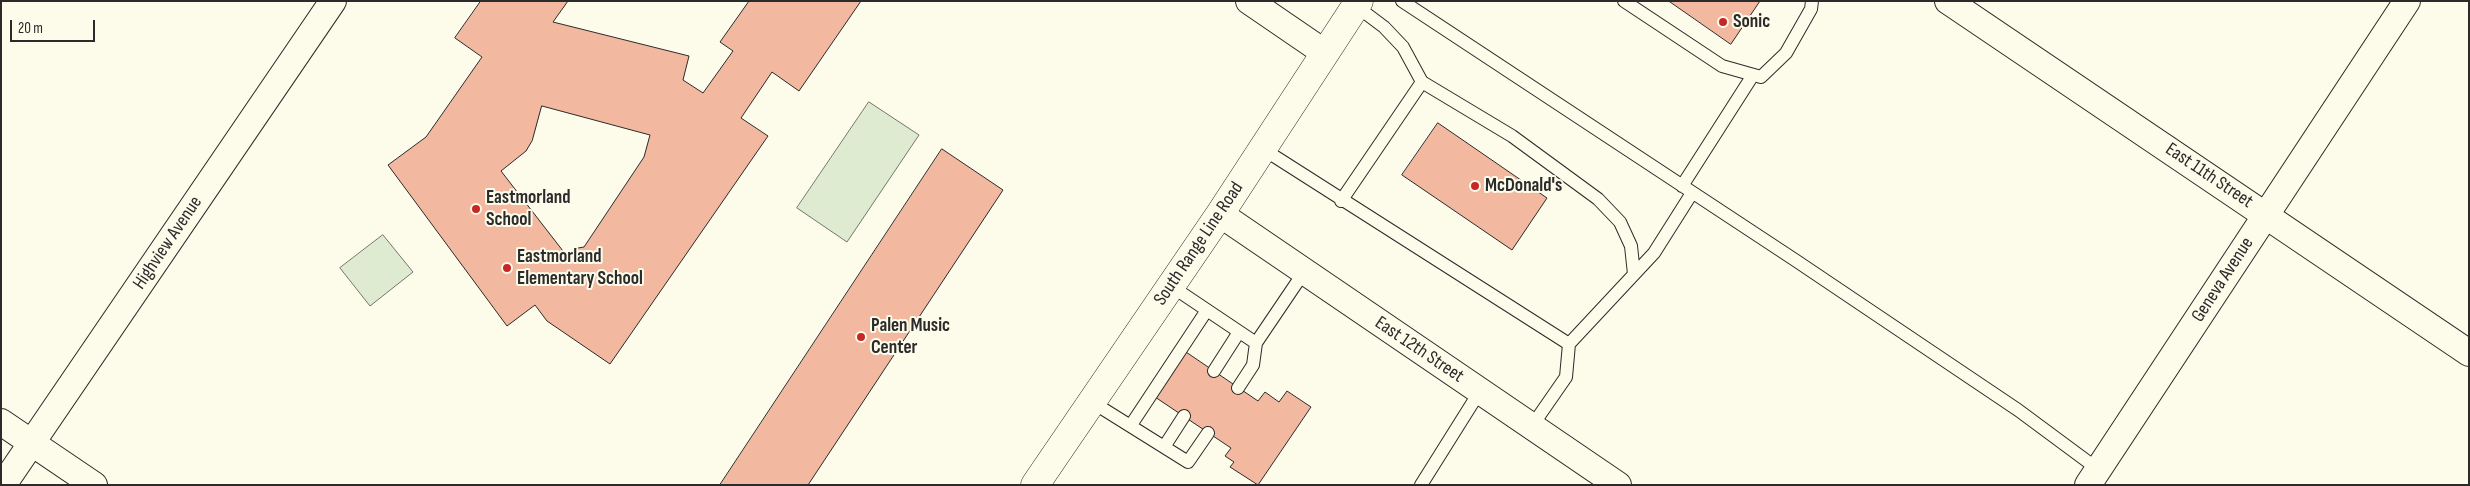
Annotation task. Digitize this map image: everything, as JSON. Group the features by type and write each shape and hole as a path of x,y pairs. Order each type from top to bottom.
{"main road":[{"name":"South Range Line Road","path":"1035,485 1220,214 1357,4"}],"street":[{"path":"1249,1 1325,53"},
{"name":"East 11th Street","path":"1948,1 2266,214 2469,353"},
{"name":"Geneva Avenue","path":"2094,477 2407,1"},
{"name":"Highview Avenue","path":"3,485 329,3"},
{"name":"East 12th Street","path":"1220,214 1618,485"},
{"path":"1,422 94,485"}],"lane":[{"path":"1402,1 2018,410 2094,477"},
{"path":"1624,1 1722,66 1762,76 1786,53 1811,9 1812,1"},
{"path":"1357,4 1384,27 1403,47 1422,82 1512,136 1598,199 1620,222 1631,246 1634,274"},
{"path":"1532,426 1566,377 1569,344 1654,253 1687,189 1753,75"},
{"path":"1341,201 1422,82"},
{"path":"1263,149 1341,201 1569,344"},
{"path":"1238,388 1253,365 1256,343 1304,272"},
{"path":"1171,286 1256,343"},
{"path":"1131,426 1207,310"},
{"path":"1214,371 1239,332"},
{"path":"1421,485 1480,391"},
{"path":"1092,402 1188,462 1208,433"},
{"path":"1164,447 1184,416"}],"green space":[{"path":"869,102 919,135 847,242 797,208"},
{"path":"383,235 413,272 370,306 340,268"}],"building":[{"name":"Eastmorland School","path":"481,1 568,1 553,22 689,56 683,80 703,93 733,51 720,42 749,1 861,1 799,91 772,72 741,118 768,136 610,364 547,321 535,305 507,326 388,165 426,137 482,57 455,38","holes":["542,106 650,135 644,157 584,247 578,248 570,260 501,171 526,151 532,141"]},
{"name":"Sonic","path":"1669,1 1760,1 1731,44"},
{"name":"McDonald's","path":"1438,123 1547,198 1512,250 1402,175"},
{"name":"Palen Music Center","path":"942,149 1003,190 808,485 720,485"},
{"path":"1186,352 1258,401 1265,392 1279,402 1287,391 1311,407 1258,485 1230,467 1234,462 1225,456 1231,448 1155,397"}],"place":[{"name":"Sonic","path":"1723,22"},
{"name":"McDonald's","path":"1475,186"},
{"name":"Eastmorland School","path":"476,209"},
{"name":"Eastmorland Elementary School","path":"507,268"},
{"name":"Palen Music Center","path":"861,337"}]}
